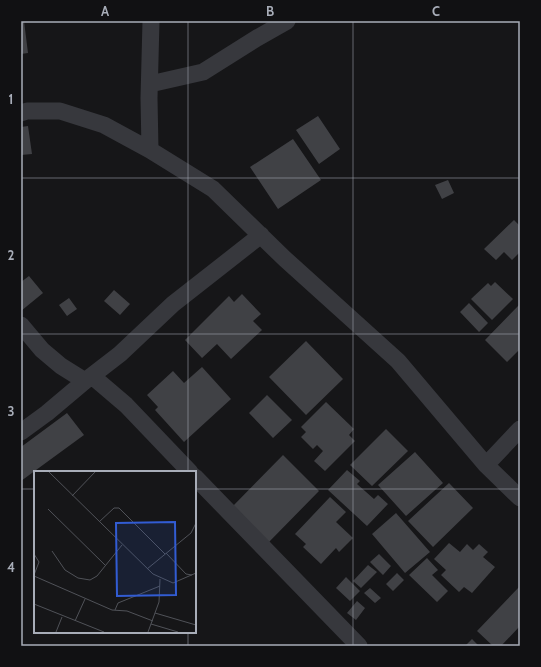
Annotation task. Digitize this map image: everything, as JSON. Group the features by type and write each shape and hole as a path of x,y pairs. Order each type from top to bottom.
{"street":[{"path":"150,150 149,122 151,21"},
{"path":"150,84 203,72 287,21"},
{"path":"21,113 27,111 60,111 104,125 150,150 213,189 285,259 398,361 486,465 520,498"},
{"path":"21,432 120,354 173,304 261,235"},
{"path":"21,325 42,350 61,366 89,379 126,405 189,471"},
{"path":"486,465 520,429"},
{"path":"196,478 358,646"}],"building":[{"path":"21,21 24,21 28,53 21,54"},
{"path":"318,116 340,149 319,164 296,130"},
{"path":"28,126 32,154 21,155 21,127"},
{"path":"293,139 321,180 278,209 250,167"},
{"path":"448,180 454,193 442,199 435,185"},
{"path":"514,220 520,226 520,252 512,260 504,252 496,260 484,249"},
{"path":"29,276 43,293 21,311 21,282"},
{"path":"495,282 513,299 492,320 471,299 488,283 491,286"},
{"path":"114,290 130,304 120,315 104,301"},
{"path":"242,294 261,314 253,321 262,330 231,359 217,344 202,358 185,340 229,296 234,302"},
{"path":"69,298 77,309 67,316 59,305"},
{"path":"469,303 488,323 479,332 460,312"},
{"path":"520,304 520,349 507,362 485,340"},
{"path":"306,341 343,379 306,415 269,377"},
{"path":"202,367 231,399 184,442 155,410 158,407 147,395 173,371 184,383"},
{"path":"267,395 292,420 273,438 249,413"},
{"path":"326,402 354,429 349,435 355,441 325,471 314,461 323,451 317,445 313,449 301,437 306,432 301,427"},
{"path":"67,413 84,435 21,481 21,447"},
{"path":"386,429 408,451 372,486 350,465"},
{"path":"415,452 443,483 406,516 378,485"},
{"path":"283,455 319,491 269,542 232,507"},
{"path":"347,470 360,481 357,484 374,499 378,495 388,504 367,526 328,490"},
{"path":"449,483 473,508 433,547 408,521"},
{"path":"330,497 346,512 336,522 353,538 339,552 336,548 321,564 303,547 306,544 295,534"},
{"path":"396,513 430,552 405,573 372,534"},
{"path":"449,543 460,552 467,544 473,550 479,544 488,552 483,557 495,567 472,593 464,587 459,592 441,575 446,570 434,559"},
{"path":"379,554 391,566 383,575 370,562"},
{"path":"427,558 438,570 432,575 448,591 437,602 409,575"},
{"path":"368,565 377,572 361,588 353,581"},
{"path":"397,573 404,580 393,591 386,584"},
{"path":"346,577 360,591 350,601 336,588"},
{"path":"520,586 520,626 501,646 493,646 477,631"},
{"path":"370,588 381,598 375,603 364,593"},
{"path":"357,601 365,608 356,620 347,613"},
{"path":"472,639 479,646 465,646"}]}
